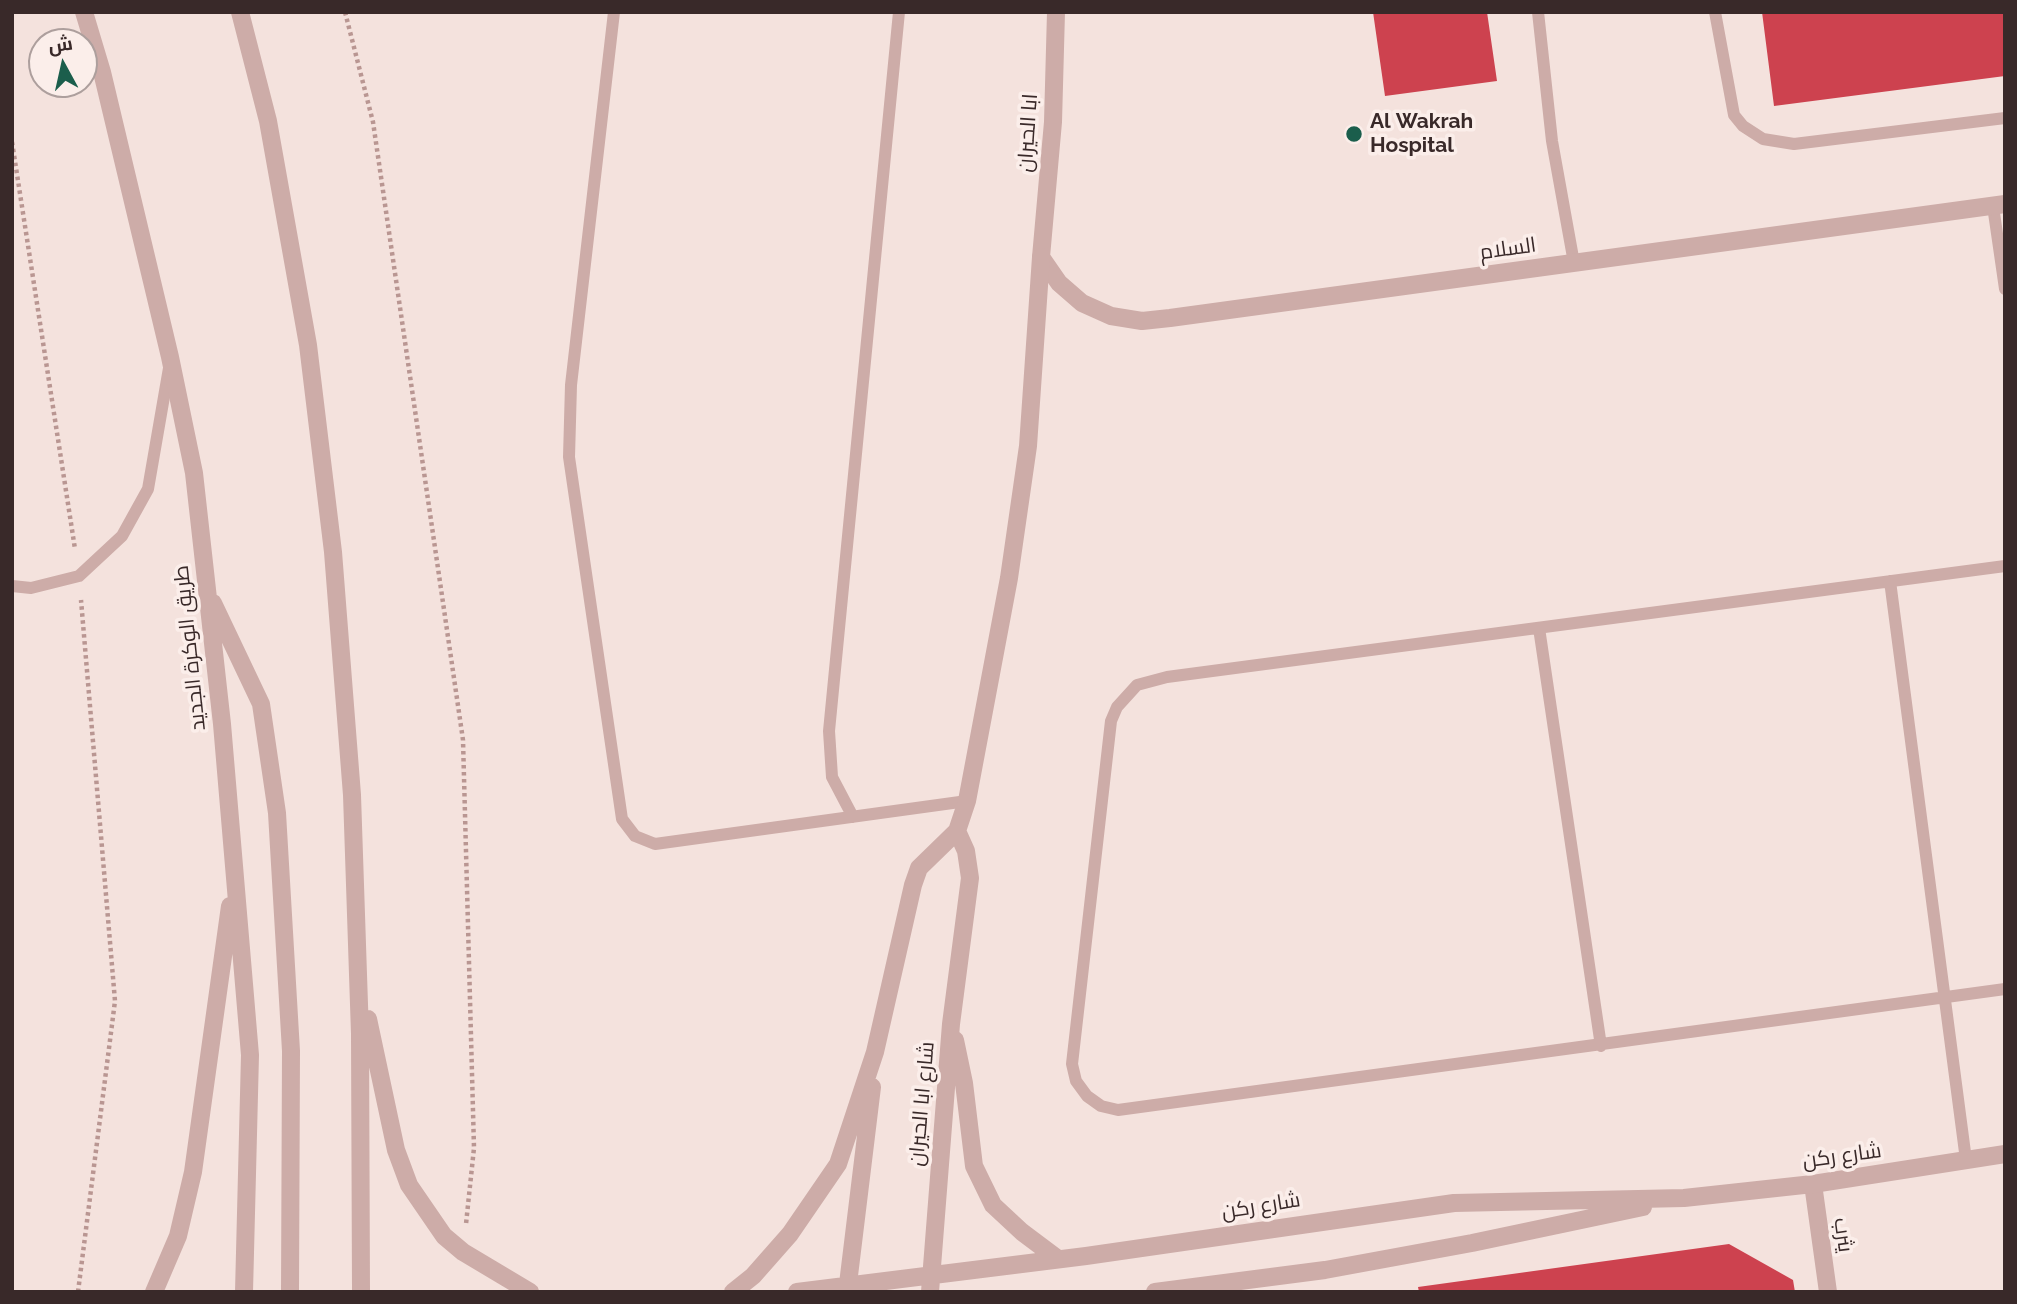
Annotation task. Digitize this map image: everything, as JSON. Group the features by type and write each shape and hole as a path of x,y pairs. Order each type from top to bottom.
{"street":[{"name":"طريق الوكرة الجديد","path":"84,12 102,72 170,357 194,473 250,1055 244,1292"},
{"path":"240,12 268,121 309,359 333,552 352,795 361,1292"},
{"name":"ابا الحيران","path":"957,831 967,801 1009,578 1028,446 1053,122 1056,12"},
{"name":"السلام","path":"1041,257 1059,283 1082,303 1111,316 1142,321 1999,205"},
{"path":"207,590 261,704 276,813 291,1051 290,1292"},
{"path":"733,1292 752,1276 790,1234 838,1164 875,1052 919,868 957,831"},
{"name":"شارع ابا الحيران","path":"930,1283 951,1024 970,878 966,851 957,831"},
{"path":"154,1292 178,1236 194,1171 234,871"},
{"path":"357,966 396,1150 410,1185 428,1215 463,1252 530,1292"},
{"path":"951,1024 964,1083 974,1166 993,1205 1022,1232 1058,1259"},
{"path":"847,1288 875,1052"},
{"name":"شارع ركن","path":"847,1288 930,1283 1058,1259 1454,1203 1685,1198 1813,1184 2005,1154"},
{"name":"يثرب","path":"1813,1184 1828,1292"},
{"name":"شارع ركن","path":"1155,1292 1325,1270 1472,1243 1685,1198"},
{"path":"797,1292 847,1288 867,1292"}],"lane":[{"path":"614,12 582,311 571,385 569,457 622,819 635,836 655,844 904,812 967,801"},
{"path":"853,817 832,777 829,732 899,12"},
{"path":"1538,12 1552,141 1574,263"},
{"path":"1715,12 1734,115 1743,126 1763,139 1794,144 2005,118"},
{"path":"1999,205 2005,289"},
{"path":"12,586 31,588 79,576 122,536 148,489 170,357"},
{"path":"2005,566 1167,677 1138,685 1126,695 1111,721 1072,1064 1076,1082 1087,1096 1101,1106 1118,1110 2005,989"},
{"path":"1889,581 1966,1160"},
{"path":"1539,628 1601,1046"}],"path":[{"path":"345,12 373,122 463,740 474,1148 463,1252"},
{"path":"12,142 79,576 115,1001 78,1292"}],"building":[{"path":"1373,12 1487,12 1497,81 1385,96"},
{"path":"1762,12 2005,12 2005,76 1774,106"},
{"path":"1729,1244 1793,1280 1795,1292 1419,1292 1418,1287"}],"place":[{"name":"Al Wakrah Hospital","path":"1354,134"}]}
